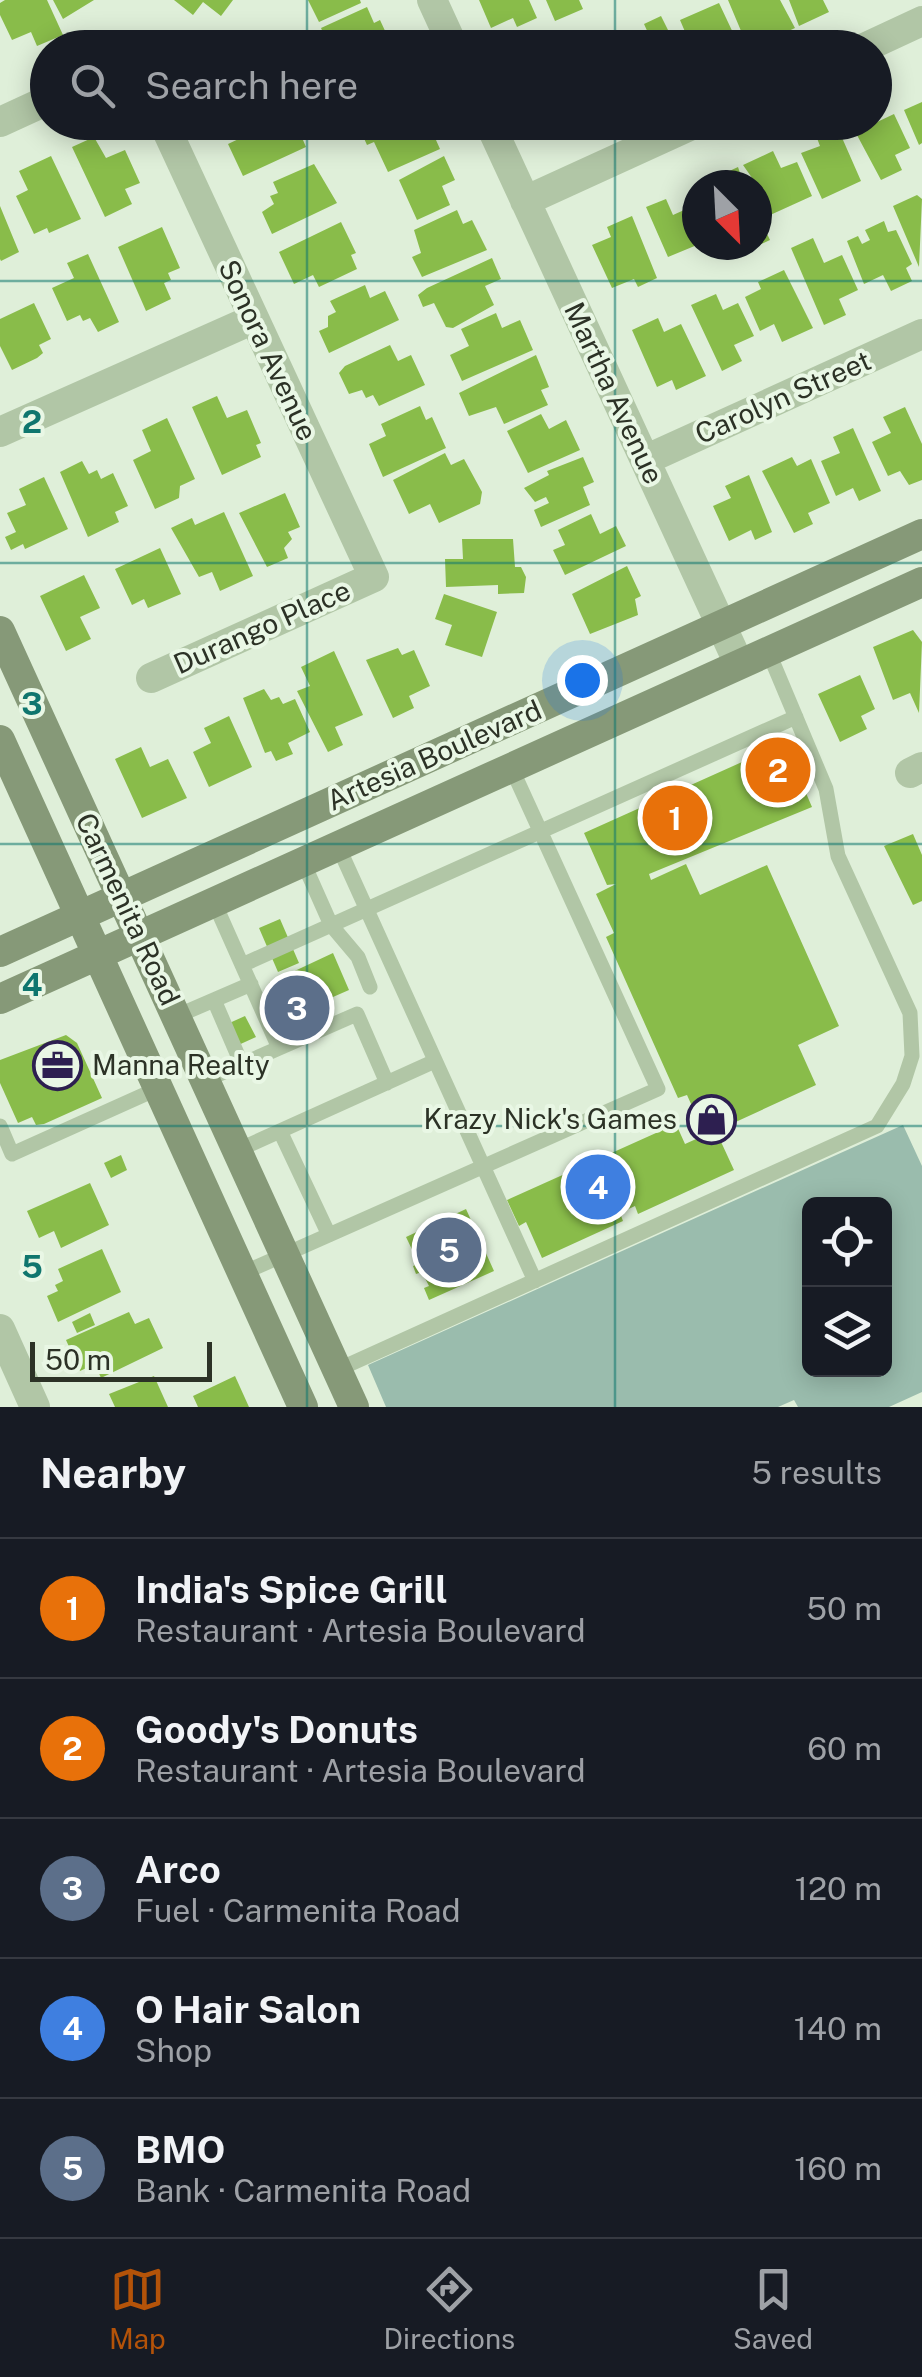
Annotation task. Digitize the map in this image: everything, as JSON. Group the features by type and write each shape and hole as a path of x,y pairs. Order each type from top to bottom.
{"main road":[{"name":"Artesia Boulevard","path":"0,952 922,534"},
{"name":"Artesia Boulevard","path":"0,999 922,582"},
{"name":"Carmenita Road","path":"0,631 354,1407"},
{"path":"493,728 511,768"},
{"name":"Carmenita Road","path":"0,740 303,1407"}],"street":[{"path":"432,0 446,30"},
{"path":"892,35 922,21"},
{"path":"0,122 30,108"},
{"name":"Sonora Avenue","path":"172,140 374,577"},
{"name":"Martha Avenue","path":"497,140 739,664"},
{"path":"525,201 659,140"},
{"path":"0,432 254,319"},
{"name":"Carolyn Street","path":"644,460 922,334"},
{"name":"Durango Place","path":"151,678 374,577"},
{"path":"0,1329 36,1407"}],"lane":[{"path":"337,1370 878,1126 903,1084 912,1056 910,1014 838,856 826,789 768,651"},
{"path":"242,965 796,717"},
{"path":"243,1273 658,1089 511,768"},
{"path":"338,846 535,1281"},
{"path":"303,862 330,925 358,957 370,987"},
{"path":"214,902 279,1048"},
{"path":"206,1080 356,1014 370,987 394,970"},
{"path":"177,1016 251,984"},
{"path":"214,1000 242,1065"},
{"path":"356,1014 387,1083"},
{"path":"238,1150 436,1061"},
{"path":"0,1126 12,1154 159,1088"},
{"path":"280,1131 329,1235"}],"green space":[{"path":"903,1125 922,1166 922,1392 889,1407 798,1407 794,1400 778,1407 386,1407 368,1365"}],"building":[{"path":"47,0 61,30 30,30 12,40 0,15 0,3"},
{"path":"53,0 94,0 63,19"},
{"path":"174,0 233,0 221,16 203,2 193,15"},
{"path":"308,0 360,0 361,3 319,22"},
{"path":"479,0 529,0 537,18 517,27 513,18 491,28"},
{"path":"546,0 579,0 583,9 555,21"},
{"path":"728,0 780,0 795,28 791,30 741,30"},
{"path":"789,0 823,0 829,12 799,26"},
{"path":"719,3 732,30 684,30 680,20"},
{"path":"367,7 374,23 380,20 385,30 322,30"},
{"path":"661,16 668,30 647,30 644,24"},
{"path":"922,102 922,143 919,145 904,110"},
{"path":"892,115 910,148 895,155 902,170 881,180 860,140 892,140"},
{"path":"96,140 106,158 125,150 140,183 125,189 132,204 105,217 72,147"},
{"path":"236,140 303,140 306,147 243,176 228,144"},
{"path":"365,140 436,140 440,149 388,172 374,142 367,145"},
{"path":"818,140 843,140 861,181 822,199 801,153 820,146"},
{"path":"773,151 781,168 797,162 812,196 772,214 772,170 746,170 743,165"},
{"path":"51,156 81,219 49,233 47,228 34,234 16,196 28,190 19,171"},
{"path":"444,156 455,180 442,186 450,205 417,220 399,180"},
{"path":"314,164 337,203 272,234 262,212 274,204 270,196 278,193 273,182"},
{"path":"917,195 922,199 919,267 893,206"},
{"path":"666,199 673,215 682,211 682,251 668,257 646,207"},
{"path":"0,206 19,252 1,261 0,259"},
{"path":"457,210 463,224 472,220 487,250 422,277 412,257 421,253 414,230"},
{"path":"632,216 657,278 638,287 634,279 612,288 592,245 611,237 607,227"},
{"path":"884,221 888,232 896,230 912,264 906,268 912,281 891,291 883,275 864,284 847,241 858,236 862,244 870,240 865,230"},
{"path":"341,222 356,253 351,255 357,269 319,287 313,275 294,284 279,252"},
{"path":"162,227 180,268 168,273 171,280 164,283 171,299 146,311 118,247"},
{"path":"813,238 824,263 842,255 858,290 839,299 846,315 824,325 791,248"},
{"path":"88,254 119,322 98,332 90,318 83,321 80,315 67,321 52,288 74,278 67,263"},
{"path":"492,258 501,279 485,286 494,305 453,328 446,327 434,303 423,307 418,295 427,288"},
{"path":"784,270 813,328 782,342 774,324 760,331 745,297 761,289 758,282"},
{"path":"365,285 370,298 385,291 399,320 329,353 319,331 328,327 328,316 336,312 330,301"},
{"path":"716,294 723,310 738,303 754,336 734,345 742,361 722,371 691,305"},
{"path":"34,303 51,339 39,345 43,353 37,358 12,370 0,346 0,319"},
{"path":"496,313 502,328 520,320 533,350 462,381 450,355 469,346 461,329"},
{"path":"658,318 664,332 681,324 706,376 676,390 672,380 657,387 632,330"},
{"path":"390,345 398,361 411,355 425,385 379,406 373,395 366,398 362,390 349,394 339,373 345,366"},
{"path":"536,355 549,387 541,390 548,405 504,424 496,407 469,416 459,393"},
{"path":"217,396 227,418 247,410 261,443 256,445 261,457 222,475 192,407"},
{"path":"420,406 426,420 432,417 446,448 383,477 369,444 386,436 381,424"},
{"path":"905,407 922,444 922,480 909,485 900,471 888,476 872,442 891,433 883,417"},
{"path":"541,414 549,429 566,420 580,450 528,473 507,431"},
{"path":"167,418 195,479 180,486 179,498 155,509 133,460 151,451 142,430"},
{"path":"853,428 881,491 859,501 853,488 836,496 821,461 840,453 833,437"},
{"path":"445,453 451,465 464,459 482,492 480,504 439,523 430,504 409,514 393,480"},
{"path":"583,457 594,482 583,487 590,505 541,527 534,510 549,503 546,497 535,502 524,488 549,475 547,471"},
{"path":"792,457 797,466 811,459 830,503 808,513 813,524 794,533 762,471"},
{"path":"82,461 89,474 97,470 101,479 113,473 128,506 115,512 119,522 88,537 60,472"},
{"path":"749,475 772,532 755,540 751,530 729,541 713,506 731,498 725,486"},
{"path":"44,477 68,529 25,549 23,544 11,550 5,537 16,532 7,513 26,505 19,489"},
{"path":"285,493 300,527 288,532 292,539 284,548 288,558 267,567 239,513"},
{"path":"224,512 253,576 220,591 212,572 199,577 171,528 192,518 195,525"},
{"path":"591,514 600,534 616,526 626,546 565,575 553,550 565,545 558,530"},
{"path":"462,539 513,539 515,567 521,567 526,577 524,593 498,594 498,585 446,587 445,559 463,559"},
{"path":"160,548 181,594 148,608 144,599 132,605 115,569"},
{"path":"627,566 641,596 635,599 638,615 590,634 572,594"},
{"path":"84,575 100,608 80,617 91,639 66,651 40,596"},
{"path":"444,594 497,612 482,657 445,645 452,625 435,619"},
{"path":"913,630 922,642 919,713 910,693 893,700 873,647"},
{"path":"398,648 402,655 414,650 430,686 409,696 414,708 393,718 366,660"},
{"path":"334,651 363,715 335,727 343,745 328,752 297,691 310,686 301,667"},
{"path":"860,675 875,709 861,716 867,729 840,742 818,694"},
{"path":"264,689 271,700 279,697 283,704 295,699 310,732 288,743 293,754 276,761 271,751 265,753 243,698"},
{"path":"229,716 252,767 209,787 193,752 211,743 204,728"},
{"path":"791,740 803,767 796,770 812,807 649,874 651,880 686,864 700,895 767,865 839,1026 798,1045 816,1085 716,1131 734,1170 638,1214 635,1206 620,1213 623,1221 542,1258 526,1222 519,1226 507,1200 676,1124 685,1144 705,1135 687,1095 678,1098 606,937 614,933 596,894 616,884 607,885 584,833"},
{"path":"141,747 150,767 168,759 187,798 142,818 115,759"},
{"path":"913,834 922,855 922,901 913,905 884,846"},
{"path":"280,919 299,963 278,972 259,928"},
{"path":"333,953 349,990 285,1018 269,983"},
{"path":"245,1016 256,1037 234,1047 225,1025"},
{"path":"66,1035 77,1043 102,1098 44,1124 36,1125 32,1117 18,1123 0,1083 0,1060"},
{"path":"121,1155 127,1170 111,1178 104,1163"},
{"path":"90,1183 109,1225 61,1248 54,1231 39,1238 27,1211"},
{"path":"466,1209 494,1271 429,1300 424,1288 429,1286 422,1272 416,1274 413,1266 419,1264 406,1237"},
{"path":"102,1249 121,1292 58,1322 47,1296 58,1291 55,1285 63,1281 58,1269"},
{"path":"129,1312 135,1324 149,1318 163,1348 101,1378 95,1364 80,1371 66,1340"},
{"path":"90,1313 95,1325 77,1333 72,1322"},
{"path":"154,1376 168,1407 115,1407 109,1394"},
{"path":"235,1376 249,1407 198,1407 193,1396"}],"place":[{"name":"Goody's Donuts","path":"778,770"},
{"name":"India's Spice Grill","path":"675,818"},
{"name":"Arco","path":"297,1008"},
{"name":"Manna Realty","path":"57,1065"},
{"name":"Krazy Nick's Games","path":"712,1119"},
{"name":"O Hair Salon","path":"598,1187"},
{"name":"BMO","path":"449,1250"}]}
